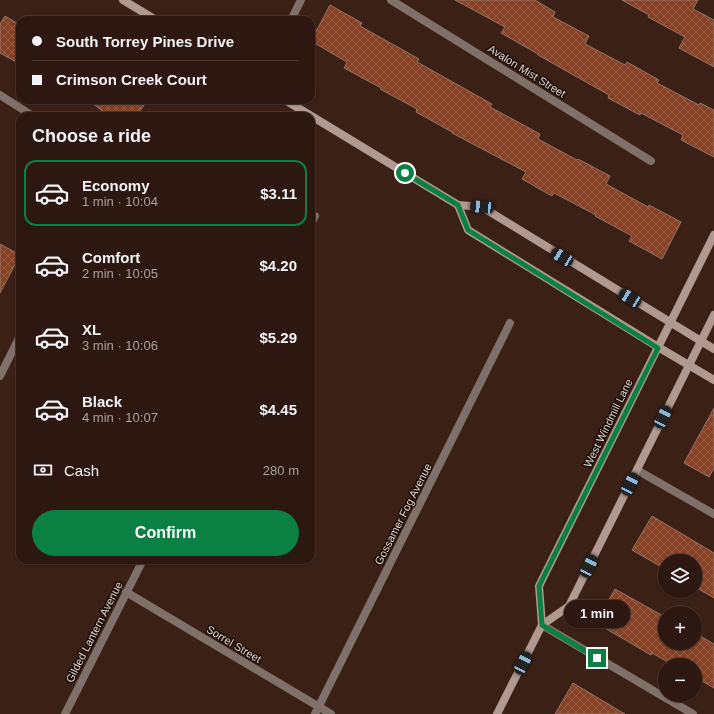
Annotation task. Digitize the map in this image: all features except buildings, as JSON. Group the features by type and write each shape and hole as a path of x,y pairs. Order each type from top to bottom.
{"main road":[{"path":"124,0 150,16"},
{"path":"292,104 305,112"},
{"path":"315,118 458,205 482,207 714,349"},
{"path":"458,205 468,230 658,348 714,380"},
{"name":"West Windmill Lane","path":"542,625 539,586 714,235"},
{"path":"497,714 542,625 569,606 714,315"}],"street":[{"path":"293,16 301,0"},
{"name":"Avalon Mist Street","path":"391,0 651,161"},
{"path":"0,96 26,112"},
{"name":"Gossamer Fog Avenue","path":"317,710 510,324"},
{"path":"0,376 16,344"},
{"path":"637,470 714,514"},
{"name":"Gilded Lantern Avenue","path":"65,714 140,564"},
{"name":"Sorrel Street","path":"126,592 317,710 331,714"},
{"path":"542,625 693,714"}],"route":[{"path":"405,173 458,205 468,230 658,348 539,586 542,625 597,658"}]}
